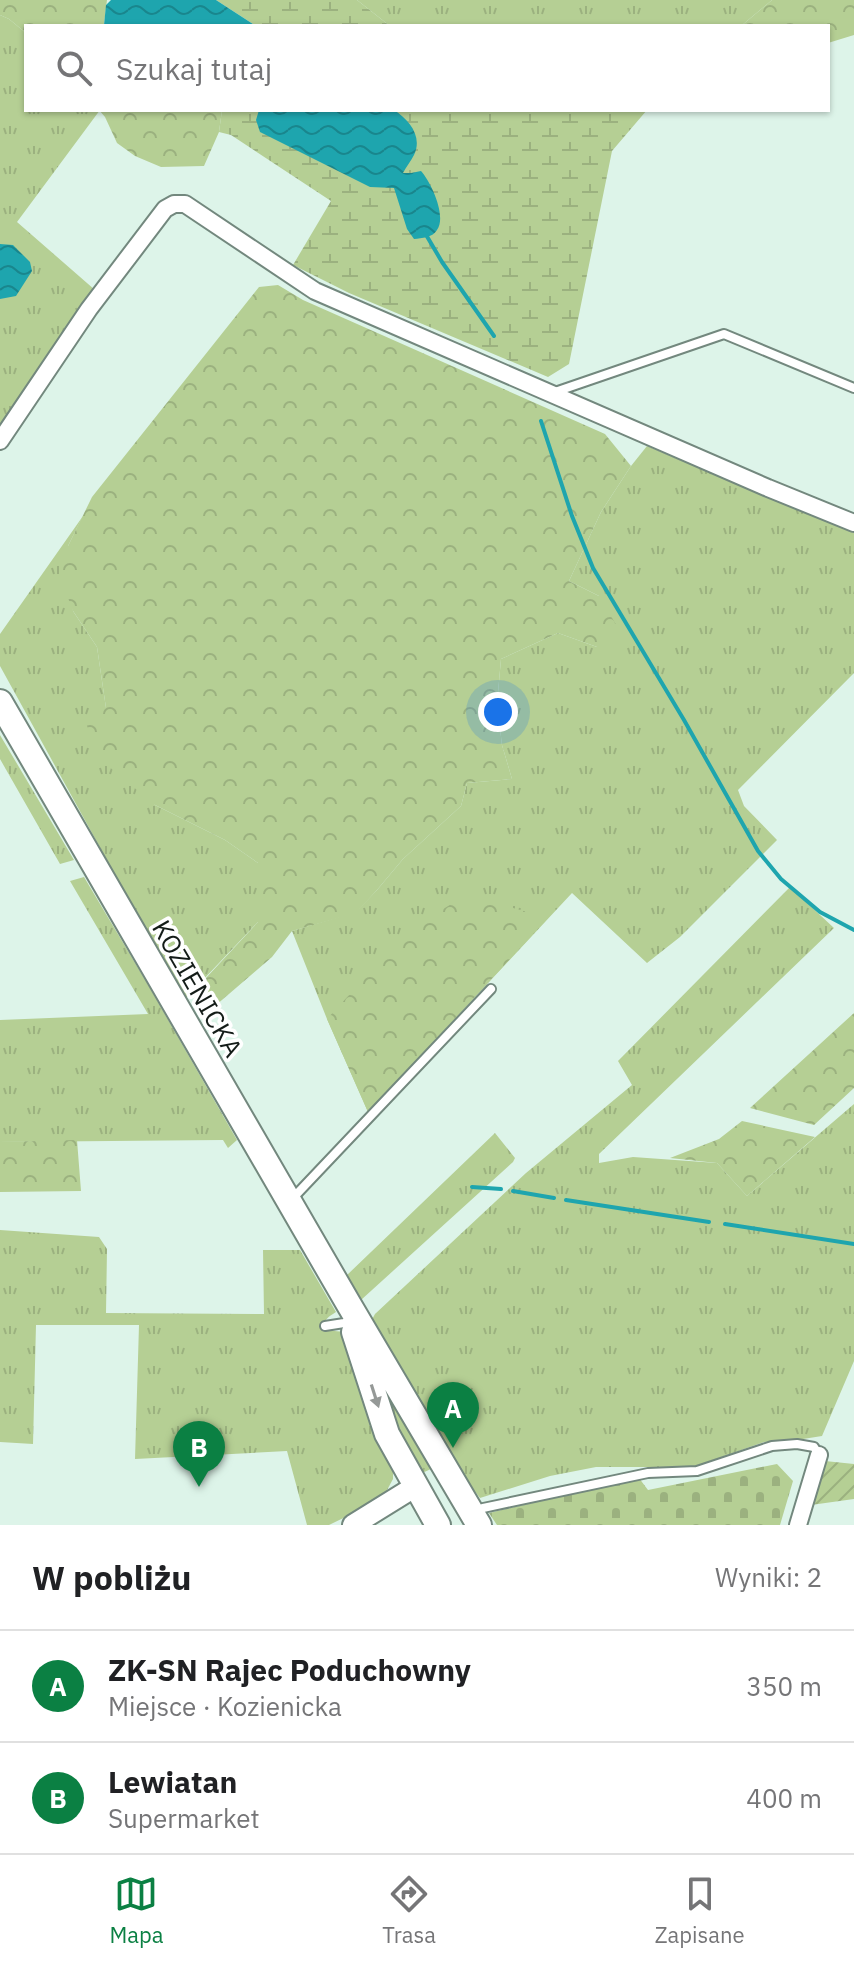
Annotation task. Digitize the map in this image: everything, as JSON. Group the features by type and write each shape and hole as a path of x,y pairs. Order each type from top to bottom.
{"main road":[{"name":"KOZIENICKA","path":"0,702 290,1202 352,1314 436,1483"},
{"name":"KOZIENICKA","path":"352,1314 387,1434 476,1520"},
{"path":"434,1518 429,1492 436,1483"}],"street":[{"path":"0,441 89,309 165,209 174,204 185,204 315,291 854,523"},
{"path":"798,1525 819,1455"},
{"path":"353,1525 384,1506 436,1483"},
{"path":"384,1506 409,1503 434,1518"}],"lane":[{"path":"551,394 724,334 854,388"},
{"path":"290,1202 491,989"},
{"path":"325,1326 352,1314"},
{"path":"476,1520 483,1508 648,1473 697,1471 772,1446 797,1444 814,1447 819,1455"}],"green space":[{"path":"0,0 107,0 104,24 24,24 24,31 0,15"},
{"path":"216,0 357,0 387,24 253,24"},
{"path":"357,0 772,0 743,24 387,24"},
{"path":"772,0 854,0 854,35 830,42 830,24 743,24"},
{"path":"0,15 24,31 24,112 99,112 17,222 95,290 0,427"},
{"path":"101,112 222,112 219,132 204,166 161,167 135,156 117,143"},
{"path":"222,112 645,112 612,151 569,364 548,377 349,293 293,265 331,201 231,135 219,132"},
{"path":"278,285 303,300 605,434 631,466 601,512 569,581 599,596 621,633 597,647 558,633 501,659 497,704 502,745 512,779 467,783 461,806 403,859 356,913 292,931 272,957 208,1012 191,994 258,922 258,863 225,840 155,805 101,760 85,721 106,708 97,647 73,611 59,574 68,546 92,497 259,287"},
{"path":"647,446 854,533 854,673 738,790 744,806 777,840 680,937 647,963 572,893 368,1112 292,931 356,912 403,859 461,806 467,783 512,779 502,745 497,704 501,659 558,633 597,647 599,596 569,581 601,512"},
{"path":"83,516 68,546 73,611 97,647 106,708 155,805 225,840 258,863 258,922 184,1000 0,666 0,634"},
{"path":"0,735 74,860 60,864 0,759"},
{"path":"84,877 237,1140 228,1148 223,1140 0,1142 0,1020 148,1014 70,881"},
{"path":"790,887 834,928 599,1154 599,1163 633,1157 717,1163 747,1196 854,1104 854,1361 822,1436 764,1442 693,1467 596,1467 550,1476 480,1498 369,1325 375,1314 526,1173 632,1085 618,1061"},
{"path":"485,900 548,918 368,1112 327,1019 407,932 456,901"},
{"path":"854,1013 854,1088 814,1125 750,1108"},
{"path":"742,1121 815,1137 747,1196 717,1163 670,1158 719,1139"},
{"path":"495,1133 515,1158 513,1162 361,1300 346,1276"},
{"path":"77,1140 81,1191 0,1192 0,1142"},
{"path":"0,1230 99,1237 107,1249 106,1313 264,1314 263,1250 300,1250 336,1312 327,1319 324,1330 345,1332 393,1472 386,1492 364,1508 329,1525 307,1525 287,1451 135,1459 139,1325 36,1325 33,1444 0,1442"},
{"path":"380,1382 410,1419 407,1428 425,1457 433,1460 438,1468 420,1474 391,1428"},
{"path":"825,1461 854,1464 854,1499 811,1505"},
{"path":"777,1464 793,1481 780,1525 497,1525 489,1513 639,1478 648,1490"}],"water":[{"path":"111,0 216,0 253,24 104,24 106,5"},
{"path":"258,112 396,112 409,124 417,141 414,155 403,173 421,171 429,183 439,208 440,224 437,230 430,236 414,239 407,229 394,188 370,187 260,132 256,120"},
{"path":"0,244 13,245 30,262 32,271 16,296 0,299"}],"waterway":[{"path":"425,233 494,336"},
{"path":"541,421 572,516 593,568 758,851 781,879 820,912 854,930"},
{"path":"472,1187 501,1189"},
{"path":"513,1191 554,1198"},
{"path":"566,1200 709,1222"},
{"path":"725,1224 854,1244"}],"place":[{"name":"ZK-SN Rajec Poduchowny","path":"453,1448"},
{"name":"Lewiatan","path":"199,1487"}]}
